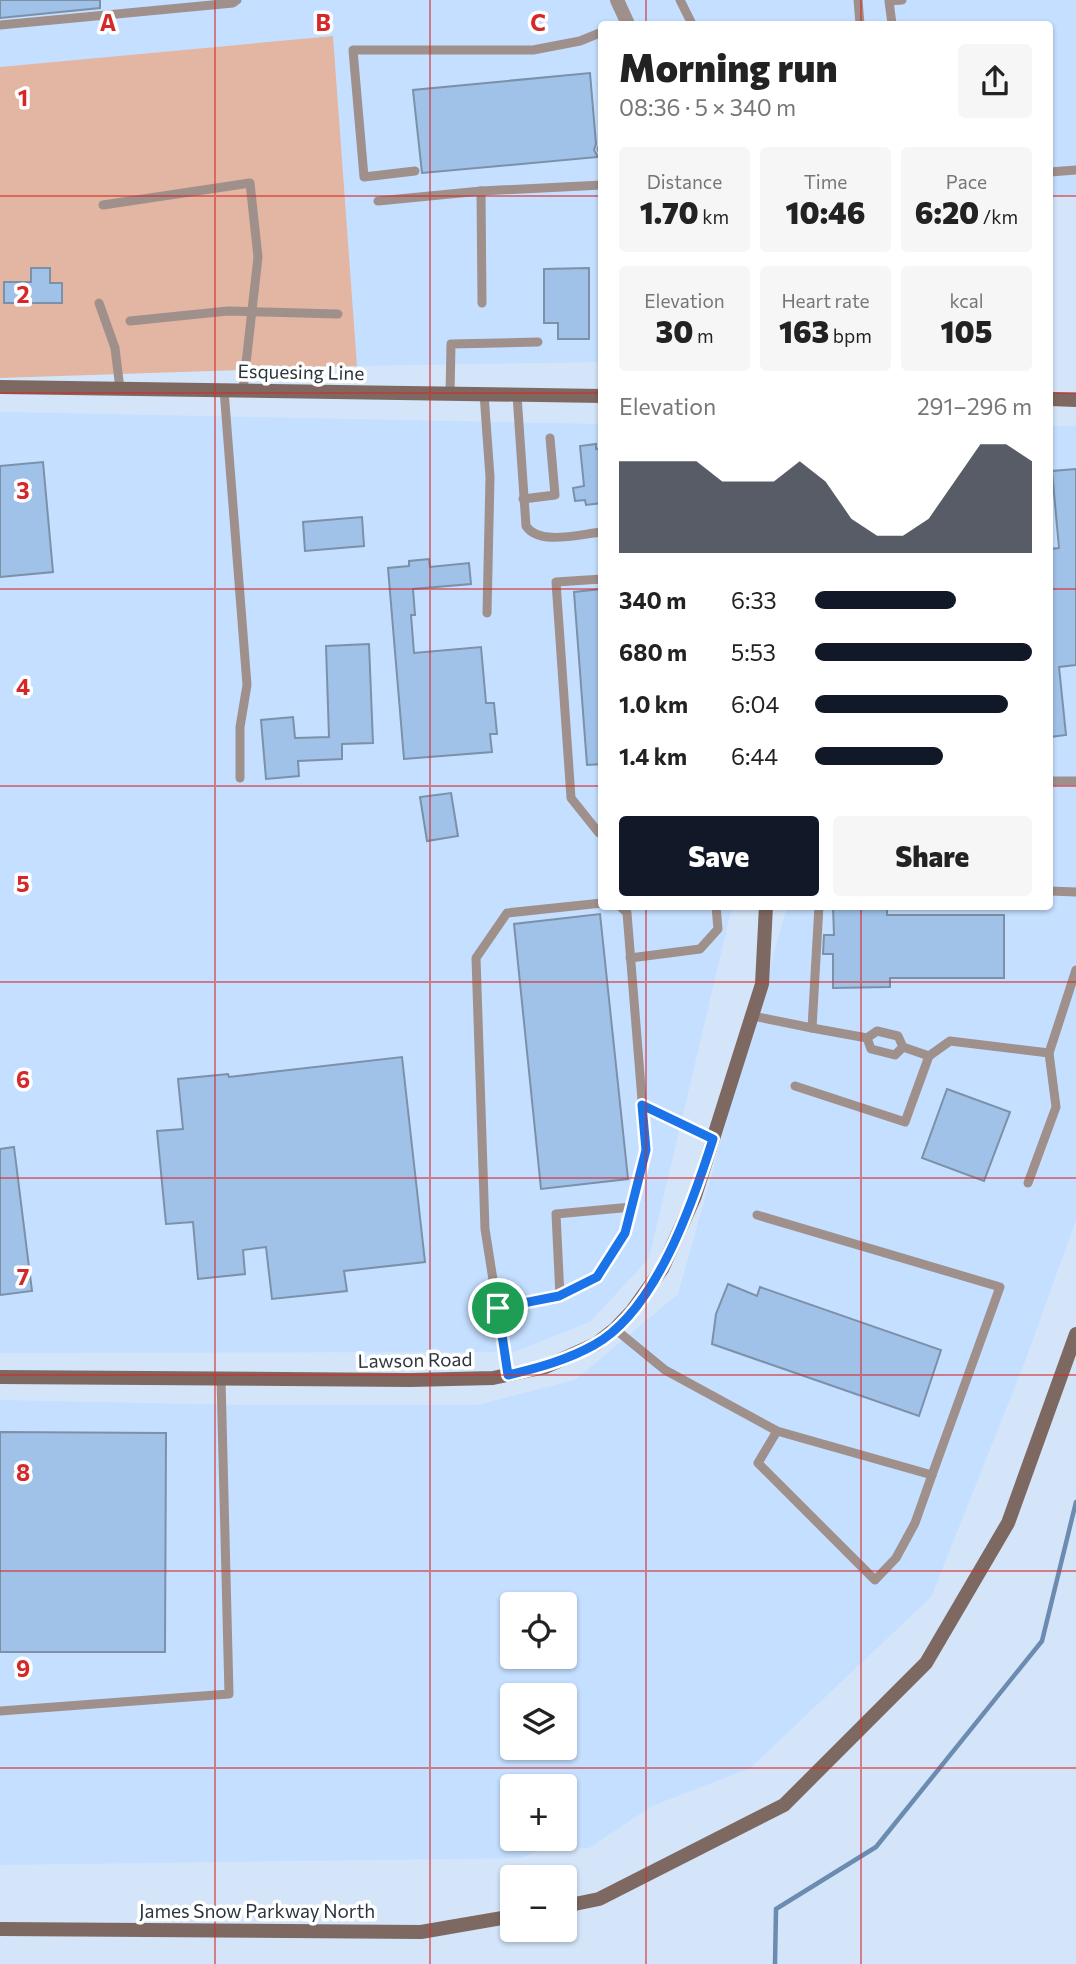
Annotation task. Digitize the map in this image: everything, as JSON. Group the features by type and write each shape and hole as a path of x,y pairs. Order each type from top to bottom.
{"street":[{"path":"617,0 624,21"},
{"name":"Esquesing Line","path":"0,387 598,396"},
{"path":"1053,399 1076,400"},
{"name":"Lawson Road","path":"0,1377 410,1380 493,1378 545,1367 596,1344 632,1311 662,1269 695,1196 762,984 766,910"},
{"path":"577,1904 599,1899 784,1805 926,1663 1009,1523 1076,1334"},
{"name":"James Snow Parkway North","path":"0,1929 421,1932 500,1918"}],"lane":[{"path":"0,25 233,3 237,0"},
{"path":"680,0 690,21"},
{"path":"858,0 860,21"},
{"path":"892,21 889,1 902,0"},
{"path":"415,171 365,177 352,50 533,50 580,41 598,34"},
{"path":"1053,172 1076,170"},
{"path":"103,205 250,183 258,257 243,390"},
{"path":"378,201 481,191 598,185"},
{"path":"481,191 482,303"},
{"path":"99,303 115,348 120,389"},
{"path":"131,321 228,311 338,314"},
{"path":"450,394 451,344 538,342"},
{"path":"224,390 247,685 240,727 240,778"},
{"path":"484,394 490,477 487,613"},
{"path":"517,395 526,526 531,534 541,538 598,532"},
{"path":"523,499 555,495 550,438"},
{"path":"598,579 555,582 571,798 598,831"},
{"path":"1053,781 1076,781"},
{"path":"1053,891 1076,892"},
{"path":"508,1375 485,1229 476,958 507,913 598,903"},
{"path":"498,1308 559,1296 597,1277 625,1233 646,1150 627,913 624,910"},
{"path":"630,958 701,949 718,929 716,910"},
{"path":"812,1028 819,910"},
{"path":"1028,1183 1056,1107 1049,1053 1076,970"},
{"path":"753,1016 867,1038 877,1031 898,1036 903,1047 929,1056"},
{"path":"867,1038 871,1049 883,1053 895,1055 903,1047"},
{"path":"795,1086 905,1122 929,1056 950,1041 1049,1053"},
{"path":"642,1105 713,1139"},
{"path":"559,1296 556,1214 632,1206"},
{"path":"757,1215 1000,1287 915,1523 896,1559 875,1580 758,1463 777,1431"},
{"path":"615,1329 665,1370 777,1431 932,1475"},
{"path":"0,1711 229,1694 221,1379"}],"shaded area":[{"path":"0,0 1076,0 1076,195 1053,196 1053,21 598,21 598,362 357,366 333,36 0,67"},
{"path":"333,36 357,366 0,378 0,67"},
{"path":"0,412 598,424 598,910 731,910 649,1258 590,1322 514,1352 0,1353"},
{"path":"1053,426 1076,426 1076,1220 1024,1364 931,1597 750,1768 652,1806 589,1848 577,1848 577,1774 500,1774 500,1851 539,1851 520,1858 0,1865 0,1400 236,1405 477,1405 575,1380 678,1294 786,910 1053,910"}],"building":[{"path":"0,0 100,0 100,8 0,18"},
{"path":"590,73 596,144 594,150 598,157 422,173 413,90"},
{"path":"31,268 50,268 50,283 62,283 62,303 4,303 4,282 31,282"},
{"path":"589,268 589,339 558,339 558,323 544,323 544,269"},
{"path":"596,444 598,449 598,504 586,505 585,500 575,501 573,488 584,486 580,446"},
{"path":"43,462 53,572 0,577 0,466"},
{"path":"1076,469 1076,665 1059,667 1066,735 1053,737 1053,549 1059,548 1053,471"},
{"path":"362,517 364,546 305,551 303,522"},
{"path":"429,559 430,567 469,563 471,584 413,589 415,615 411,615 414,653 481,647 486,703 494,703 497,734 490,734 492,752 404,759 388,568 409,566 409,561"},
{"path":"598,589 598,764 587,765 574,592"},
{"path":"369,644 373,743 342,744 342,759 298,761 299,776 266,779 261,720 293,717 295,738 329,737 326,646"},
{"path":"451,793 458,836 427,841 420,797"},
{"path":"833,910 887,910 887,915 1004,915 1004,978 890,978 890,987 833,988 833,954 823,954 824,935 834,935"},
{"path":"600,914 628,1179 541,1189 514,924"},
{"path":"402,1057 425,1262 344,1271 347,1291 272,1299 266,1247 243,1250 245,1274 198,1279 193,1222 166,1224 157,1131 183,1129 178,1079 228,1074 229,1077"},
{"path":"947,1089 1010,1112 984,1181 922,1158"},
{"path":"14,1147 32,1291 0,1295 0,1149"},
{"path":"728,1284 757,1296 760,1287 941,1350 919,1416 712,1344 716,1314"},
{"path":"0,1432 166,1433 165,1652 0,1652"}],"waterway":[{"path":"775,1964 776,1909 876,1847 1042,1641 1076,1502"}],"route":[{"path":"642,1105 713,1139 695,1196 662,1269 632,1311 596,1344 545,1367 508,1375 498,1308 559,1296 597,1277 625,1233 646,1150 642,1105"}]}
